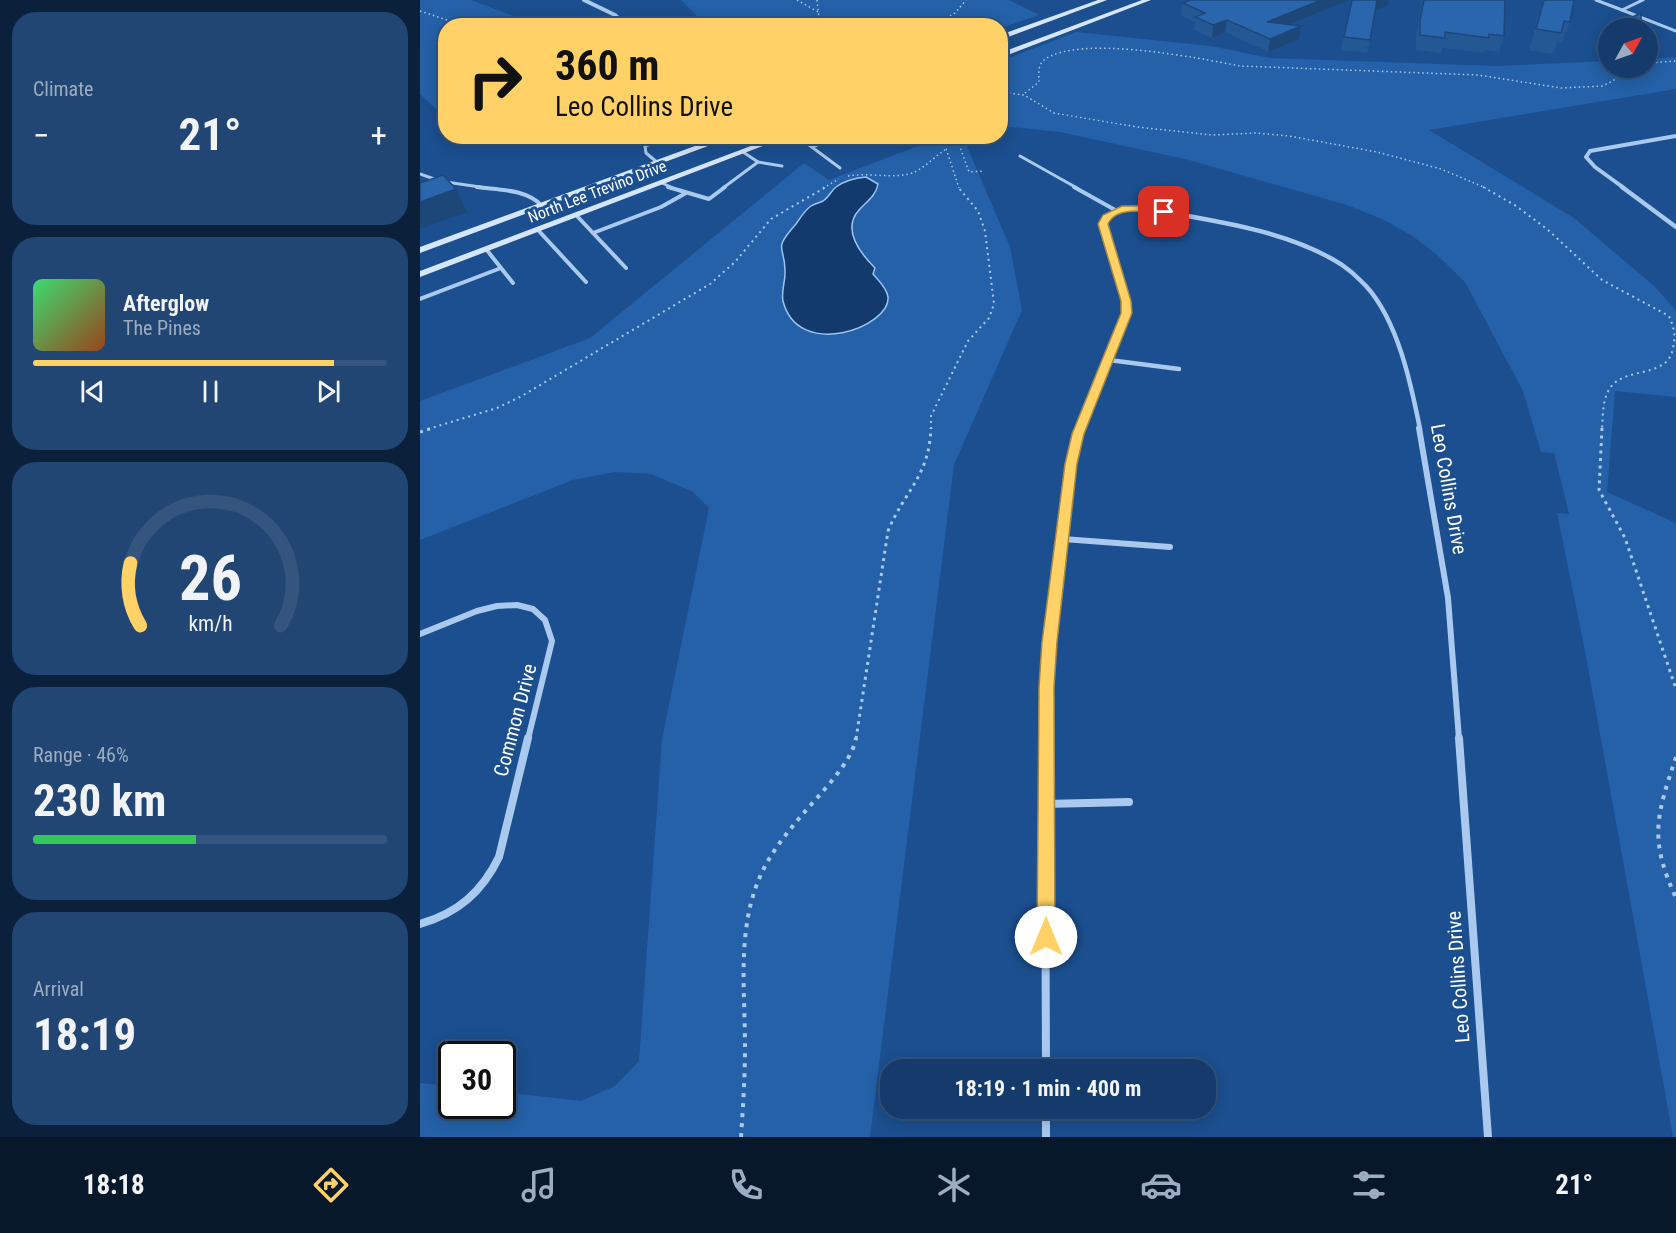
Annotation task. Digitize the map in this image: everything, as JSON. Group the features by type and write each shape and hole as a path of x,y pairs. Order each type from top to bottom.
{"main road":[{"path":"1008,35 1101,0"},
{"path":"1008,53 1148,0"},
{"name":"North Lee Trevino Drive","path":"420,250 708,144"},
{"name":"North Lee Trevino Drive","path":"420,274 764,144"}],"street":[{"path":"584,0 618,18"},
{"path":"1676,136 1599,148 1590,151 1586,157 1595,167 1676,226"},
{"name":"Leo Collins Drive","path":"1117,211 1131,208 1145,209 1241,228 1311,249 1341,264 1366,286 1380,308 1401,357 1419,424 1445,572 1450,615 1488,1137"},
{"path":"1046,1059 1045,804 1050,642 1071,464 1078,434 1126,313 1126,301 1103,224 1106,217 1117,211"},
{"path":"1109,360 1179,369"},
{"path":"1063,539 1170,547"},
{"name":"Common Drive","path":"420,634 494,606 511,603 526,604 542,615 550,625 552,641 499,857 492,873 482,888 465,904 437,920 420,924"},
{"path":"1045,804 1129,802"},
{"path":"1046,1119 1046,1137"}],"lane":[{"path":"1596,0 1676,31"},
{"path":"1622,10 1643,0"},
{"path":"651,144 645,146 646,153 658,163"},
{"path":"808,144 840,168"},
{"path":"812,147 819,144"},
{"path":"743,152 758,162 782,166"},
{"path":"1020,156 1117,211"},
{"path":"662,183 709,200 758,162"},
{"path":"420,174 441,181 534,196 542,206"},
{"path":"430,187 441,181"},
{"path":"593,233 661,207 686,193"},
{"path":"576,216 626,268"},
{"path":"538,230 586,282"},
{"path":"486,249 513,284"},
{"path":"420,299 501,268"}],"path":[{"path":"797,0 818,12"},
{"path":"817,0 819,18"},
{"path":"947,18 966,0"},
{"path":"420,11 441,18"},
{"path":"1008,93 1025,93 1039,82 1039,66 1044,60 1067,51 1086,48 1134,50 1240,66 1478,75 1561,88 1602,86 1615,78"},
{"path":"1658,62 1676,61"},
{"path":"1025,93 1043,108 1054,113 1137,127 1212,135 1256,133 1289,136 1377,152 1442,169 1473,181 1516,206 1546,229 1602,280 1669,316 1675,339 1672,355 1664,365 1622,378 1610,388 1603,406 1599,490 1625,538 1676,690"},
{"path":"741,1137 745,1066 744,952 757,886 770,858 844,766 855,744 888,531 895,514 919,479 926,461 930,446 931,416 968,341 983,327 994,304 985,231 978,211 956,185 944,144"},
{"path":"959,144 969,172 984,171"},
{"path":"420,432 496,408 520,397 710,284 735,262 771,219 834,181 864,173 898,175 914,172 946,149"},
{"path":"1676,757 1658,814 1655,840 1662,869 1676,898"}],"shaded area":[{"path":"420,0 471,0 519,18 438,18 438,111 420,94"},
{"path":"681,0 1009,0 1039,15 1008,26 1008,18 699,18"},
{"path":"1076,32 1211,46 1270,58 1497,66 1598,61 1598,78 1658,78 1658,58 1676,57 1676,89 1429,130 1574,218 1653,285 1676,310 1676,397 1615,391 1607,492 1676,523 1676,1137 1673,1137 1585,651 1557,513 1569,514 1554,453 1541,452 1523,391 1465,282 1436,254 1411,235 1384,220 1347,205 1189,160 1060,132 1008,127 1008,58"},
{"path":"923,144 966,144 1010,247 1022,310 954,465 870,1137 420,1137 420,1083 438,1085 438,1119 516,1119 516,1094 581,1101 615,1086 639,1061 662,739 709,508 693,492 651,474 615,472 573,480 420,540 420,401 590,338 804,163 829,180"},
{"path":"866,177 878,184 877,188 854,218 852,233 859,249 875,268 873,274 886,290 888,297 885,308 875,319 842,333 824,334 806,330 792,319 783,301 785,264 782,244 788,233 812,205 823,201 839,185"}],"building":[{"path":"1190,0 1321,0 1267,22 1301,26 1270,39 1227,20 1213,25 1195,17 1205,13 1183,3"},
{"path":"1352,0 1377,0 1370,40 1344,37"},
{"path":"1424,0 1505,0 1504,36 1489,34 1489,38 1445,32 1445,38 1420,35"},
{"path":"1544,0 1574,0 1570,22 1564,21 1561,33 1536,29"},
{"path":"1641,13 1641,18 1630,18"},
{"path":"443,175 456,189 420,202 420,183"}],"route":[{"path":"1046,937 1047,687 1050,642 1071,464 1078,434 1125,321 1126,313 1126,301 1103,224 1106,217 1122,209 1164,212"}]}
